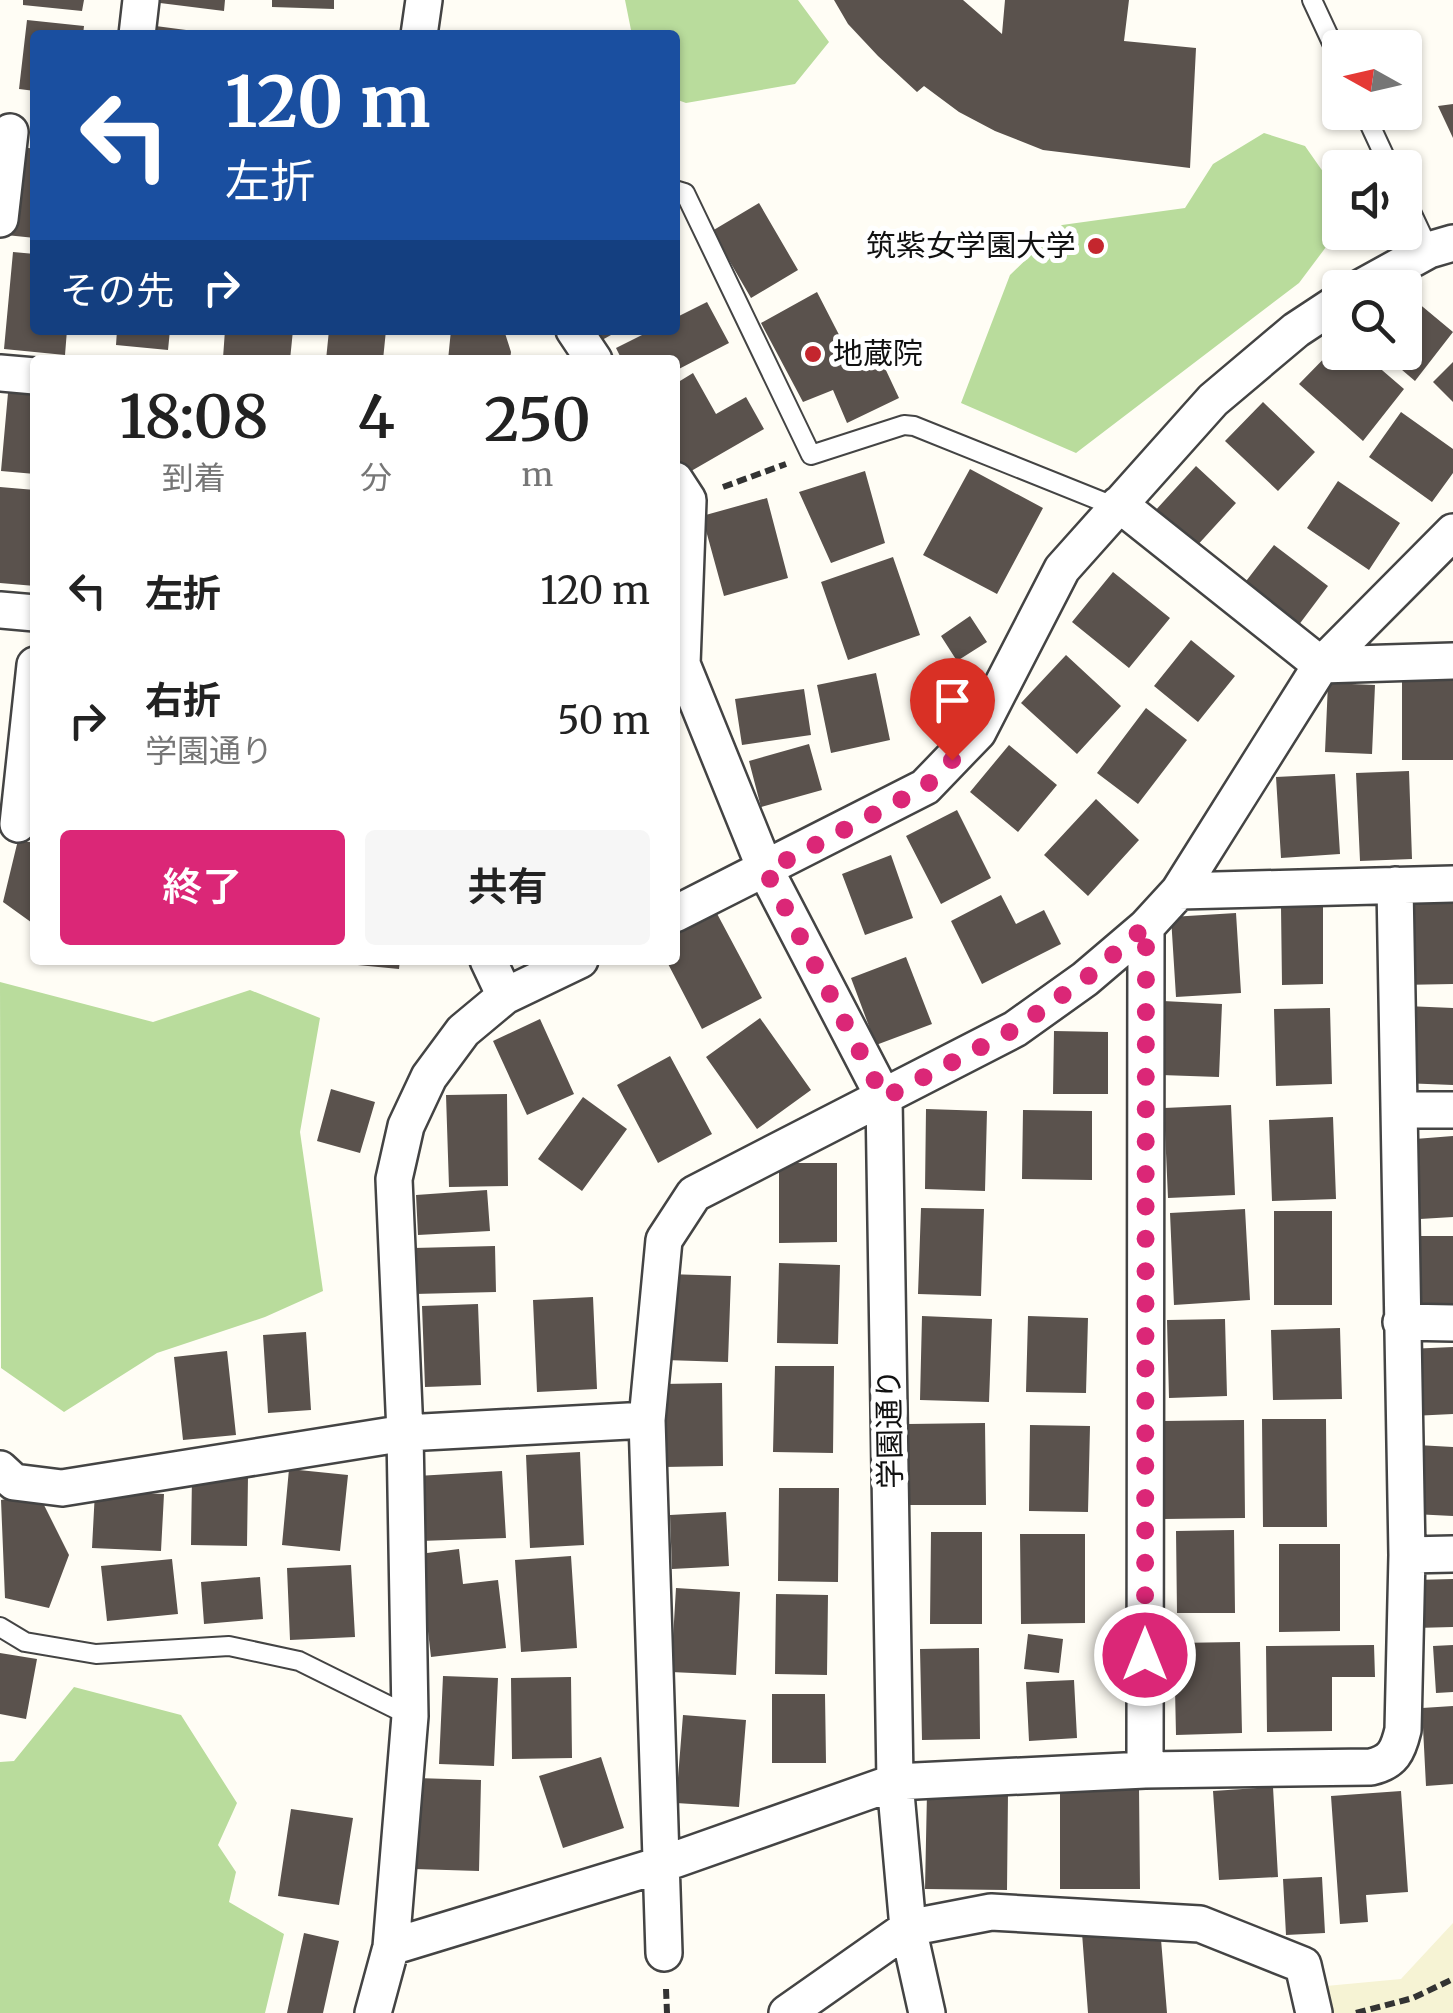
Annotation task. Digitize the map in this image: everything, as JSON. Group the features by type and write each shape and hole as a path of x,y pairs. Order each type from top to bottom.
{"street":[{"path":"138,30 141,0"},
{"path":"419,30 424,0"},
{"path":"0,219 15,132"},
{"path":"1397,270 1446,246"},
{"path":"680,912 925,787 978,732 1062,568 1212,400 1322,313"},
{"path":"0,373 30,376"},
{"path":"680,577 682,490"},
{"path":"1117,506 1321,665 1453,661"},
{"path":"664,1953 646,1420 664,1240 694,1194 1015,1029 1085,979 1146,926 1179,891 1321,665 1453,532"},
{"path":"0,610 30,613"},
{"name":"学園通り","path":"680,669 766,871 884,1098 895,1782 908,1928 927,2013"},
{"path":"18,827 30,713"},
{"path":"1179,891 1453,884"},
{"path":"391,1946 660,1865 895,1782 1145,1770 1371,1767 1394,1757 1403,1730 1408,1554 1395,885"},
{"path":"1145,1770 1146,926"},
{"path":"490,965 504,996"},
{"path":"372,2013 391,1946 410,1716 394,1179 406,1126 430,1077 463,1031 504,996 569,965"},
{"path":"1399,1110 1453,1110"},
{"path":"1401,1322 1453,1323"},
{"path":"0,1469 14,1482 62,1488 404,1433 646,1420"},
{"path":"1408,1554 1453,1554"},
{"path":"787,2013 908,1928 992,1912 1200,1924 1303,1965 1314,2013"}],"lane":[{"path":"1312,0 1326,30"},
{"path":"680,192 685,193 811,455 904,425 914,426 1117,506"},
{"path":"1422,219 1446,246"},
{"path":"0,1627 25,1642 96,1654 229,1646 299,1662 410,1716"}],"path":[{"path":"682,490 811,455"},
{"path":"1356,2013 1413,1998 1453,1979"}],"shaded area":[{"path":"1453,1923 1453,2013 1328,2013 1326,1986 1401,1979"}],"green space":[{"path":"625,0 798,0 829,42 795,84 686,103 680,101 680,30 631,30"},
{"path":"1264,133 1305,146 1322,170 1324,250 1299,283 1076,453 961,403 1010,275 1062,225 1185,208 1213,164"},
{"path":"0,982 153,1022 250,990 320,1018 300,1132 323,1291 265,1317 157,1353 64,1412 1,1368"},
{"path":"74,1687 181,1715 237,1803 218,1845 236,1872 229,1902 284,1934 265,2013 0,2013 0,1762 14,1761"}],"building":[{"path":"23,0 84,0 82,11 23,5"},
{"path":"160,0 225,0 224,11"},
{"path":"272,0 334,0 334,9 272,7"},
{"path":"834,0 963,0 1002,34 1005,0 1129,0 1124,41 1196,48 1190,168 1043,150 995,131 959,112 924,86 917,92 848,24"},
{"path":"27,20 84,26 84,30 30,30 30,90 19,89"},
{"path":"148,25 186,30 148,30"},
{"path":"1453,104 1453,138 1438,106"},
{"path":"16,146 30,148 30,237 6,235"},
{"path":"759,203 798,270 751,298 712,231"},
{"path":"13,252 30,254 30,335 67,335 65,355 4,349"},
{"name":"地蔵院","path":"817,292 852,360 876,349 899,398 847,423 833,390 803,402 761,323"},
{"path":"707,302 729,343 680,368 680,355 620,355 616,348 642,335 680,335 680,316"},
{"path":"1422,306 1453,332 1415,381 1402,370 1422,370"},
{"path":"117,335 170,335 168,350 116,345"},
{"path":"225,335 292,335 290,355 223,355"},
{"path":"328,335 386,335 384,355 326,355"},
{"path":"450,335 506,335 511,352 511,355 448,355"},
{"path":"1322,360 1322,370 1382,370 1404,389 1363,441 1299,384"},
{"path":"1453,362 1453,402 1433,382"},
{"path":"693,373 716,414 746,397 764,429 686,474 680,464 680,381"},
{"path":"8,393 30,395 30,474 1,471"},
{"path":"1263,402 1315,452 1278,491 1225,441"},
{"path":"1401,412 1453,449 1453,473 1432,502 1369,457"},
{"path":"1196,466 1236,503 1194,549 1154,512"},
{"path":"970,469 1043,508 997,594 923,555"},
{"path":"865,471 885,543 831,563 799,492"},
{"path":"1338,481 1400,523 1369,570 1307,528"},
{"path":"0,487 30,490 30,586 0,583"},
{"path":"767,498 788,578 724,596 702,516"},
{"path":"1274,545 1328,586 1295,630 1240,589"},
{"path":"893,557 920,635 848,660 821,582"},
{"path":"1113,572 1170,618 1129,668 1072,622"},
{"path":"970,616 987,642 957,661 941,636"},
{"path":"1191,640 1235,676 1198,722 1154,686"},
{"path":"1066,655 1121,706 1077,754 1021,703"},
{"path":"876,673 890,740 831,753 817,685"},
{"path":"1402,673 1453,673 1453,760 1402,760"},
{"path":"1328,683 1375,685 1372,754 1325,752"},
{"path":"804,689 811,735 742,745 735,699"},
{"path":"1146,708 1187,740 1138,804 1097,773"},
{"path":"809,744 822,790 761,807 749,761"},
{"path":"1009,745 1057,785 1018,832 970,792"},
{"path":"1409,771 1412,859 1360,861 1356,773"},
{"path":"1335,774 1340,854 1281,858 1276,777"},
{"path":"1096,799 1139,840 1088,896 1044,855"},
{"path":"957,810 991,878 941,904 906,836"},
{"path":"18,840 30,842 30,921 3,902"},
{"path":"891,855 913,918 865,935 842,874"},
{"path":"1001,895 1016,924 1044,910 1061,944 982,984 951,921"},
{"path":"1453,902 1453,984 1399,985 1398,903"},
{"path":"1281,907 1323,907 1323,984 1282,985"},
{"path":"714,908 762,998 702,1029 669,965 680,965 680,926"},
{"path":"1236,913 1241,993 1176,997 1171,917"},
{"path":"906,957 932,1024 876,1045 851,978"},
{"path":"358,965 399,965 399,969"},
{"path":"1163,1001 1222,1004 1219,1077 1161,1075"},
{"path":"1406,1006 1453,1008 1453,1085 1402,1083"},
{"path":"1330,1008 1332,1084 1276,1086 1274,1009"},
{"path":"760,1018 811,1090 757,1129 706,1057"},
{"path":"540,1019 574,1094 527,1115 493,1041"},
{"path":"1054,1031 1108,1032 1108,1094 1053,1094"},
{"path":"670,1056 712,1134 658,1163 617,1085"},
{"path":"331,1089 375,1102 360,1153 317,1141"},
{"path":"507,1094 508,1186 449,1187 446,1095"},
{"path":"583,1097 627,1129 582,1191 538,1159"},
{"path":"1231,1105 1235,1195 1168,1198 1164,1108"},
{"path":"926,1109 987,1111 985,1191 925,1189"},
{"path":"1023,1110 1092,1111 1092,1180 1022,1179"},
{"path":"1333,1117 1336,1199 1272,1201 1269,1120"},
{"path":"1453,1136 1453,1217 1420,1219 1415,1139"},
{"path":"779,1163 837,1163 837,1242 779,1243"},
{"path":"487,1190 490,1231 418,1235 416,1195"},
{"path":"921,1208 984,1209 981,1296 918,1294"},
{"path":"1245,1209 1250,1300 1174,1305 1170,1213"},
{"path":"1274,1211 1332,1211 1332,1305 1274,1305"},
{"path":"1407,1236 1453,1236 1453,1308 1406,1308"},
{"path":"495,1246 496,1292 414,1294 413,1248"},
{"path":"779,1263 840,1265 838,1344 777,1343"},
{"path":"667,1274 731,1276 728,1362 665,1360"},
{"path":"593,1297 597,1389 537,1392 533,1300"},
{"path":"478,1304 481,1385 425,1387 422,1306"},
{"path":"922,1316 992,1319 989,1402 920,1400"},
{"path":"1028,1316 1088,1318 1086,1393 1026,1392"},
{"path":"1225,1319 1227,1396 1169,1398 1167,1320"},
{"path":"1340,1328 1342,1399 1273,1400 1271,1330"},
{"path":"306,1332 311,1410 268,1413 263,1335"},
{"path":"1453,1347 1453,1414 1412,1416 1408,1349"},
{"path":"227,1351 236,1435 183,1440 174,1357"},
{"path":"775,1366 834,1366 833,1453 773,1452"},
{"path":"722,1383 723,1466 663,1467 662,1384"},
{"path":"1262,1419 1326,1419 1327,1527 1263,1527"},
{"path":"1244,1420 1245,1518 1163,1519 1162,1421"},
{"path":"985,1423 986,1505 908,1505 908,1424"},
{"path":"1030,1425 1090,1426 1088,1512 1029,1511"},
{"path":"1417,1445 1453,1447 1453,1516 1413,1514"},
{"path":"580,1452 584,1545 530,1548 526,1455"},
{"path":"289,1469 348,1475 340,1551 282,1545"},
{"path":"502,1471 506,1538 420,1541 417,1476"},
{"path":"192,1475 248,1476 247,1546 191,1545"},
{"path":"779,1488 839,1488 838,1582 778,1581"},
{"path":"95,1491 164,1494 161,1551 92,1548"},
{"path":"38,1493 69,1555 49,1608 5,1598 1,1500"},
{"path":"726,1512 729,1566 672,1569 670,1515"},
{"path":"1234,1530 1235,1613 1177,1613 1176,1531"},
{"path":"931,1532 982,1532 982,1624 930,1624"},
{"path":"1020,1534 1085,1534 1085,1623 1021,1624"},
{"path":"1279,1544 1340,1544 1340,1631 1279,1632"},
{"path":"459,1549 463,1584 498,1580 506,1648 431,1657 419,1554"},
{"path":"571,1556 577,1648 521,1652 515,1560"},
{"path":"172,1559 178,1614 107,1621 101,1566"},
{"path":"351,1565 355,1637 290,1640 287,1568"},
{"path":"260,1577 263,1619 204,1624 201,1582"},
{"path":"1453,1579 1453,1627 1415,1628 1415,1580"},
{"path":"676,1588 740,1592 736,1675 671,1672"},
{"path":"776,1594 828,1595 827,1675 775,1674"},
{"path":"1028,1634 1063,1639 1059,1673 1024,1669"},
{"path":"1240,1642 1242,1733 1176,1735 1174,1643"},
{"path":"1374,1645 1375,1677 1332,1677 1332,1731 1267,1732 1266,1646"},
{"path":"1453,1645 1453,1692 1436,1693 1433,1646"},
{"path":"979,1648 980,1739 922,1740 920,1649"},
{"path":"0,1653 37,1659 26,1719 0,1714"},
{"path":"443,1676 498,1678 494,1766 439,1764"},
{"path":"571,1677 572,1758 512,1759 511,1678"},
{"path":"1074,1680 1077,1738 1029,1741 1026,1682"},
{"path":"772,1694 825,1694 826,1763 772,1763"},
{"path":"1453,1706 1453,1784 1426,1786 1422,1708"},
{"path":"683,1715 746,1720 739,1807 676,1803"},
{"path":"601,1757 624,1828 563,1848 539,1776"},
{"path":"416,1778 481,1780 479,1871 414,1869"},
{"path":"1060,1787 1139,1787 1140,1889 1060,1889"},
{"path":"1273,1787 1278,1877 1219,1880 1213,1791"},
{"path":"1401,1791 1408,1892 1366,1895 1368,1922 1340,1924 1331,1796"},
{"path":"927,1792 1008,1793 1007,1890 925,1889"},
{"path":"291,1809 353,1818 339,1905 278,1896"},
{"path":"1322,1877 1325,1933 1286,1935 1283,1879"},
{"path":"1160,1927 1167,2013 1088,2013 1082,1933"},
{"path":"304,1933 339,1941 323,2013 287,2013"}],"place":[{"name":"筑紫女学園大学","path":"1096,246"},
{"name":"地蔵院","path":"813,354"}],"route":[{"path":"952,760 925,787 766,871 884,1098 1015,1029 1085,979 1146,926 1145,1655"}]}
